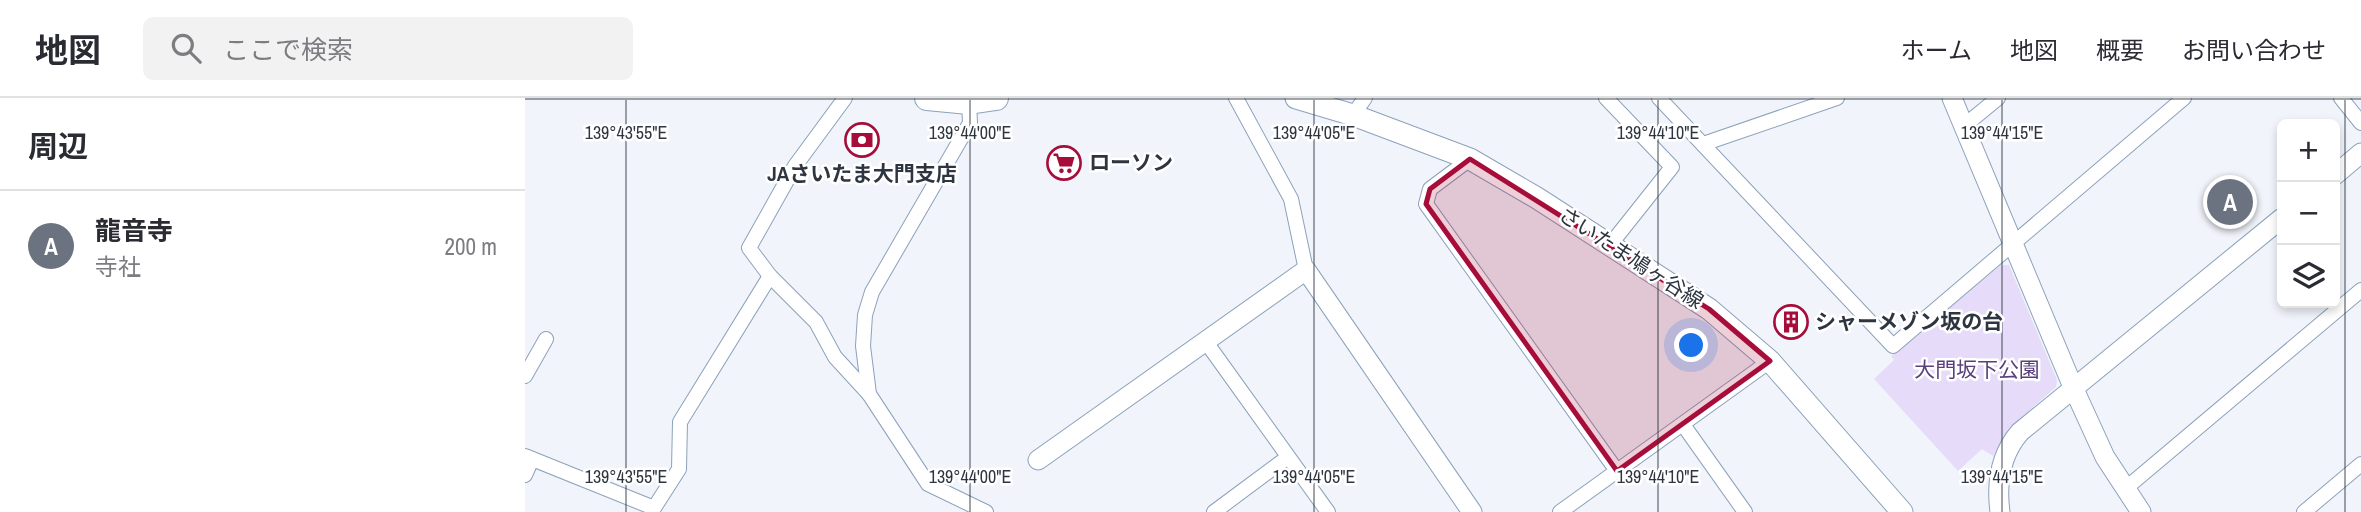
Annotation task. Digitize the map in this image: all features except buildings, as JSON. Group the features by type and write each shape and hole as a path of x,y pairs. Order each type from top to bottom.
{"highway":[{"path":"927,98 969,102 996,98"}],"main road":[{"name":"さいたま鳩ヶ谷線","path":"1296,98 1359,106 1470,159 1709,309 1770,361 1902,512"}],"street":[{"path":"845,98 795,166 749,248 770,276 816,322 835,357 869,394 928,484 986,512"},
{"path":"1236,98 1291,199 1306,270 1472,512"},
{"path":"1606,98 1672,167 1610,245"},
{"path":"1659,98 1893,346 2184,98"},
{"path":"1703,144 1837,98"},
{"path":"1952,98 2073,387 2105,457 2141,512"},
{"path":"1964,126 1998,98"},
{"path":"2341,98 2361,123"},
{"path":"869,394 863,346 866,315 872,292 970,123 969,102"},
{"path":"2340,171 2361,153"},
{"path":"1470,159 1430,189 1426,204 1617,471"},
{"path":"2000,512 2001,465 2010,443 2073,387 2277,222"},
{"path":"1038,460 1306,270"},
{"path":"525,475 529,458 654,508 679,469 680,422 770,276"},
{"path":"2125,489 2361,290"},
{"path":"527,366 545,339"},
{"path":"1206,342 1328,512"},
{"path":"1560,512 1684,426 1770,361"},
{"path":"1684,426 1745,512"},
{"path":"1214,512 1288,457"},
{"path":"2304,512 2361,464"}],"highlighted area":[{"path":"1470,159 1709,309 1770,361 1617,471 1426,204 1430,189"}],"green space":[{"name":"大門坂下公園","path":"2001,265 2009,265 2057,380 2056,387 2012,426 1993,456 1982,449 1958,471 1874,379 1894,360 1891,356"}],"place":[{"name":"JAさいたま大門支店","path":"862,140"},
{"name":"ローソン","path":"1064,163"},
{"name":"龍音寺","path":"2230,202"},
{"name":"シャーメゾン坂の台","path":"1791,322"}]}
